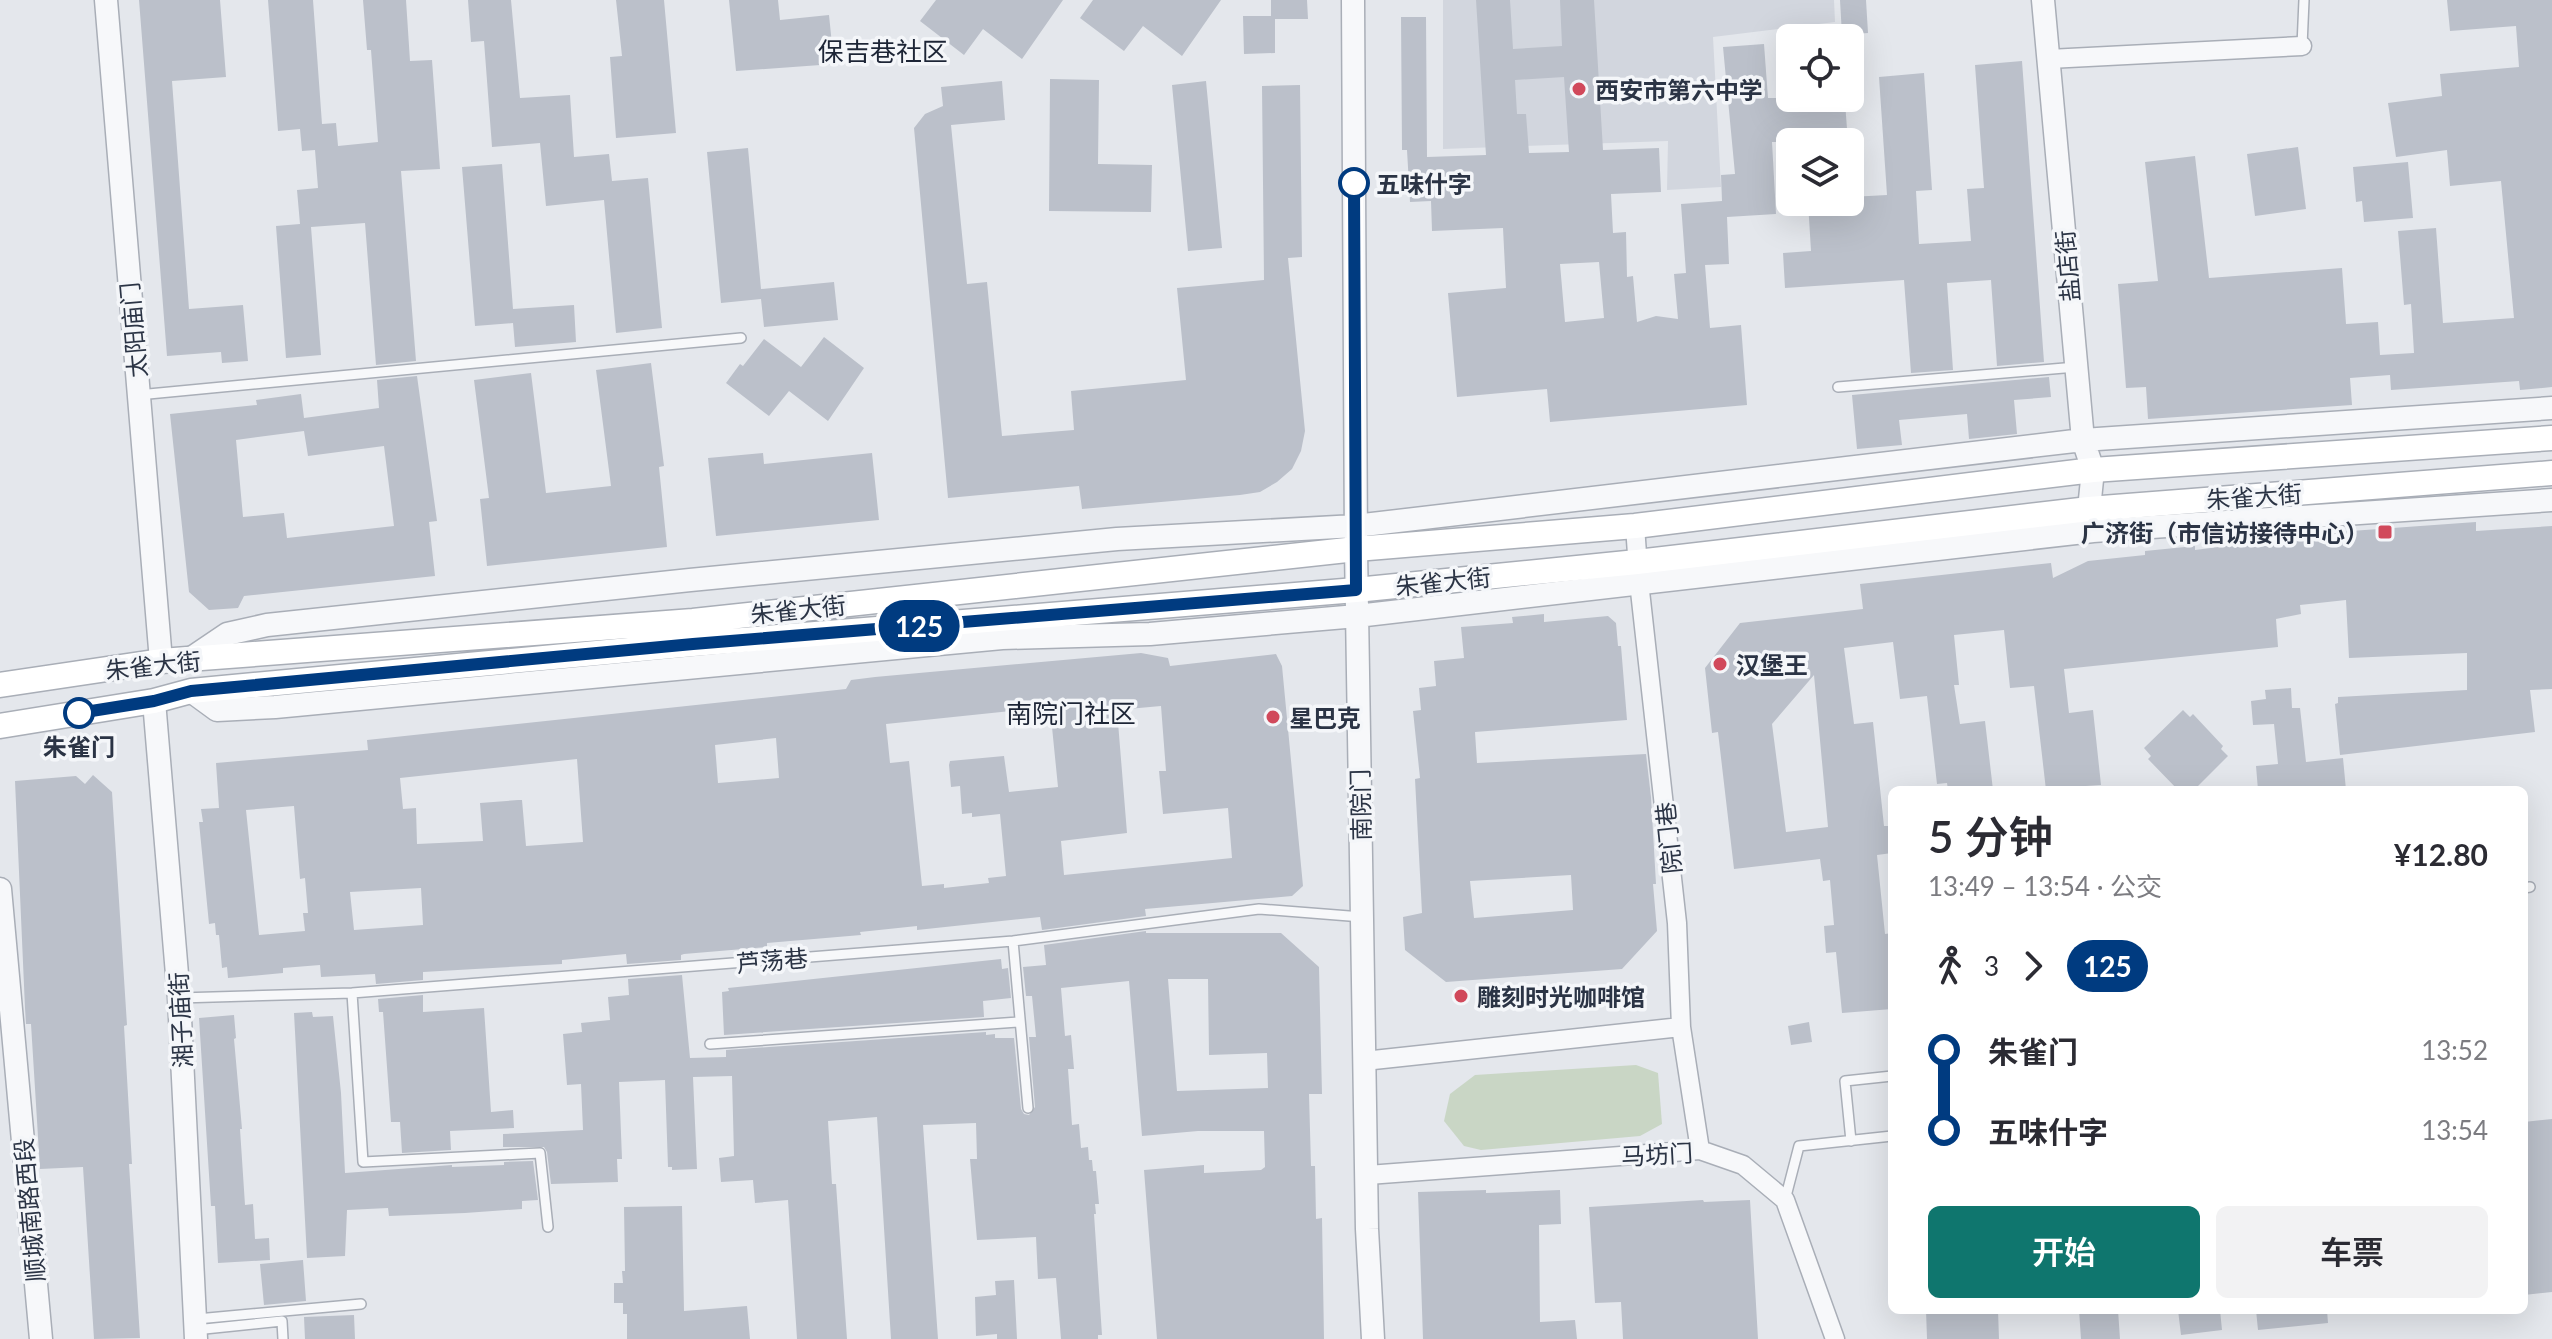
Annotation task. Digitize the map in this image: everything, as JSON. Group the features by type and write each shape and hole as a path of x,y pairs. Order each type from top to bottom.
{"main road":[{"name":"朱雀大街","path":"0,685 161,661 693,621 1356,538 1635,526 2093,470 2552,438"},
{"name":"朱雀大街","path":"0,726 154,701 191,691 693,644 1356,590 1638,572 2091,520 2552,473"}],"street":[{"name":"太阳庙门","path":"106,0 161,661"},
{"path":"1353,0 1356,538"},
{"name":"盐店街","path":"2043,0 2083,440 2093,470 2091,520"},
{"path":"2049,59 2302,46"},
{"path":"187,661 227,634 267,625 1102,540 1356,538 2083,440 2552,408"},
{"path":"2091,520 2552,500"},
{"name":"院门巷","path":"1635,526 1677,923 1681,1027 1700,1150"},
{"name":"南院门","path":"1356,538 1367,1229 1373,1339"},
{"path":"191,691 217,710 264,708 1002,638 1150,634 1357,616 1638,572"},
{"name":"湘子庙街","path":"154,701 179,998 195,1330"},
{"name":"顺城南路西段","path":"0,889 41,1339"},
{"path":"1364,1061 1681,1027"},
{"name":"马坊门","path":"1368,1175 1700,1150 1743,1165 1785,1200"},
{"path":"1785,1200 1835,1339"}],"lane":[{"path":"2302,46 2304,0"},
{"path":"138,395 741,338"},
{"path":"1838,387 2076,367"},
{"name":"芦荡巷","path":"179,998 352,993 1013,941 1259,909 1362,917"},
{"path":"1013,941 1028,1108"},
{"path":"352,993 363,1162 540,1153 548,1227"},
{"path":"710,1044 1019,1022"},
{"path":"1851,1141 1845,1081 1888,1076"},
{"path":"1785,1200 1799,1146 1888,1136"},
{"path":"195,1330 361,1304"},
{"path":"195,1330 282,1321 283,1339"}],"shaded area":[{"name":"西安市第六中学","path":"1443,0 1834,0 1835,22 1776,24 1776,29 1713,37 1721,187 1667,190 1668,141 1443,149"}],"green space":[{"path":"1636,1065 1658,1073 1662,1124 1640,1136 1481,1150 1464,1146 1444,1121 1450,1094 1475,1075"}],"building":[{"path":"139,0 220,0 226,77 172,81 189,309 243,305 248,361 222,363 221,352 167,356"},
{"path":"268,0 313,0 322,124 336,123 338,146 378,142 371,50 367,50 363,0 406,0 410,61 432,60 440,169 401,171 416,361 376,365 365,223 311,227 321,355 286,358 276,226 300,224 297,190 318,188 315,150 302,151 300,129 278,131"},
{"path":"468,0 511,0 520,98 570,95 574,157 609,154 612,181 648,178 662,328 616,333 604,200 546,206 540,143 492,147 484,41 471,42"},
{"path":"616,0 664,0 676,133 616,138 610,57 622,56"},
{"path":"729,0 778,0 780,20 829,15 834,64 736,71"},
{"path":"936,0 1063,0 1022,59 983,29 964,55 920,21"},
{"path":"1093,0 1221,0 1182,56 1143,26 1124,51 1080,18"},
{"path":"1271,0 1307,0 1308,19 1275,19 1275,53 1244,54 1243,16 1271,16"},
{"path":"1476,0 1510,0 1513,49 1562,46 1560,0 1594,0 1603,150 1659,148 1661,192 1611,194 1613,233 1626,232 1627,277 1633,276 1637,322 1656,316 1678,319 1674,274 1686,273 1681,204 1722,201 1721,175 1735,174 1723,47 1764,44 1768,98 1776,98 1776,112 1846,112 1847,128 1776,128 1776,142 1772,142 1776,214 1727,217 1729,264 1705,265 1710,328 1741,325 1747,405 1550,422 1547,389 1457,397 1448,293 1506,288 1503,228 1432,231 1431,201 1410,202 1407,150 1402,150 1401,17 1426,17 1427,157 1486,155","holes":["1564,77 1569,152 1529,153 1526,114 1517,114 1515,80","1599,262 1604,318 1565,322 1560,264"]},
{"path":"1840,0 1866,0 1868,33 1864,33 1864,24 1841,24"},
{"path":"2447,0 2552,0 2552,387 2520,390 2519,381 2391,390 2390,375 2350,378 2352,405 2148,419 2146,387 2126,388 2118,284 2158,281 2145,162 2195,156 2209,278 2342,268 2346,324 2378,322 2380,355 2414,353 2411,304 2404,305 2398,231 2436,228 2443,323 2514,318 2501,181 2450,186 2447,150 2396,157 2388,103 2442,96 2440,74 2519,67 2516,26 2450,31"},
{"path":"2022,61 2044,362 1997,366 1991,280 1947,283 1953,370 1911,373 1904,280 1785,288 1783,253 1811,251 1809,216 1864,216 1864,196 1887,195 1879,77 1924,73 1932,190 1916,191 1919,244 1971,241 1967,189 1984,188 1975,65"},
{"path":"1050,79 1099,80 1098,164 1152,165 1151,212 1049,211"},
{"path":"1002,81 1005,120 951,125 967,284 987,282 1002,436 1074,430 1071,391 1186,380 1177,288 1264,280 1262,86 1300,85 1302,257 1288,258 1305,431 1301,451 1292,469 1277,482 1260,492 1240,495 1082,509 1079,486 948,498 914,128 925,114 943,106 941,87"},
{"path":"1206,81 1222,248 1188,251 1172,85"},
{"path":"2298,147 2306,209 2255,216 2247,154"},
{"path":"748,148 761,289 834,282 838,320 764,327 761,299 721,303 707,152"},
{"path":"2408,162 2413,218 2364,222 2362,201 2356,202 2353,167"},
{"path":"502,164 513,309 574,305 576,342 515,347 513,323 475,326 462,167"},
{"path":"824,337 864,368 828,421 789,391 769,416 726,383 764,339 801,367"},
{"path":"651,363 664,466 659,467 667,547 487,566 480,499 489,498 474,380 531,373 546,493 611,486 596,370"},
{"path":"417,376 437,521 429,522 435,576 244,596 238,608 209,610 189,592 170,414 257,405 256,400 301,394 304,418 379,408 377,380","holes":["304,431 308,456 384,446 394,526 287,538 284,513 243,517 236,440"]},
{"path":"2049,377 2051,397 2014,400 2017,434 1969,439 1967,414 1899,420 1902,445 1857,449 1852,395"},
{"path":"763,453 764,464 872,453 879,520 716,536 708,458"},
{"path":"2476,522 2476,531 2552,526 2552,689 2530,690 2535,732 2340,755 2335,704 2338,697 2467,690 2467,653 2349,658 2346,600 2300,605 2301,614 2276,619 2278,647 2064,669 2069,713 2093,710 2101,785 2046,786 2034,686 2010,688 2004,630 1954,635 1959,685 1954,685 1960,724 1985,721 1993,786 1947,786 1947,783 1937,784 1927,696 1900,699 1893,642 1844,648 1854,724 1873,722 1884,826 1888,826 1888,854 1877,855 1885,934 1888,934 1888,1009 1842,1013 1836,952 1826,953 1824,926 1834,925 1830,880 1823,881 1820,859 1734,869 1718,732 1712,733 1705,668 1740,623 1863,609 1860,584 2051,563 2053,578 2088,561 2145,555 2145,551 2195,546 2195,550 2337,532","holes":["1814,675 1828,827 1786,832 1772,724"]},
{"path":"1544,614 1544,622 1608,616 1616,623 1627,720 1475,732 1477,763 1646,754 1657,931 1622,969 1446,982 1405,950 1403,917 1422,913 1415,779 1420,778 1413,711 1421,710 1419,688 1436,686 1434,661 1464,658 1461,627 1513,623 1512,617","holes":["1571,875 1573,910 1474,918 1470,881"]},
{"path":"1141,653 1168,658 1170,666 1276,654 1282,666 1303,886 1292,896 1145,909 1146,916 1042,930 1040,917 917,930 917,926 860,932 861,935 767,943 767,947 684,954 681,960 627,964 626,954 562,960 562,964 423,972 423,980 376,984 375,974 321,977 320,965 283,968 283,973 228,978 227,967 222,968 219,935 216,935 215,923 209,924 199,822 203,822 201,809 219,808 216,763 368,750 367,740 846,689 851,680","holes":["1161,706 1166,771 1159,771 1163,814 1228,808 1232,858 1064,875 1061,841 1127,833 1117,710","1050,707 1058,787 1009,792 1004,756 950,761 951,787 960,786 962,814 972,813 972,817 1000,814 1006,876 988,878 989,883 944,888 944,884 922,886 909,761 890,763 886,724","776,738 779,778 718,783 715,745","577,759 583,842 526,846 522,800 518,800 480,803 483,841 417,844 416,808 403,809 400,778","294,806 300,879 305,878 308,913 303,913 305,931 259,935 246,810","421,888 423,925 354,930 350,892"]},
{"path":"2291,688 2292,708 2300,708 2306,762 2343,758 2346,786 2258,786 2256,766 2278,764 2274,724 2253,725 2251,701 2266,699 2265,690"},
{"path":"2183,710 2190,717 2193,714 2223,746 2221,749 2228,756 2198,786 2174,786 2148,759 2151,756 2144,748"},
{"path":"93,775 112,792 127,1025 124,1026 132,1164 129,1164 140,1338 94,1339 83,1167 40,1169 31,1024 26,1024 15,781 76,776 85,784"},
{"path":"1146,931 1281,933 1319,967 1322,1094 1309,1094 1316,1219 1322,1218 1324,1339 1157,1339 1144,1170 1204,1165 1204,1173 1261,1170 1265,1167 1264,1131 1198,1131 1142,1136 1129,981 1061,988 1065,1036 1071,1035 1074,1069 1068,1069 1072,1125 1079,1124 1081,1148 1088,1147 1089,1160 1092,1160 1093,1171 1096,1171 1099,1204 1095,1204 1094,1214 1102,1335 1098,1335 1098,1339 1061,1339 1056,1278 1038,1279 1036,1237 977,1240 970,1159 977,1159 976,1123 923,1125 938,1339 891,1339 877,1117 828,1121 832,1184 836,1184 847,1339 797,1339 788,1200 755,1203 753,1180 721,1182 719,1158 734,1156 732,1076 693,1077 697,1169 672,1170 668,1167 665,1080 619,1082 622,1159 617,1159 618,1182 551,1184 544,1147 503,1147 503,1134 583,1130 581,1084 567,1085 563,1034 582,1032 581,1023 610,1020 608,997 629,995 628,979 682,975 690,1058 726,1057 726,1050 986,1032 986,1035 995,1034 995,1038 1014,1038 1021,1109 1029,1115 1035,1107 1029,1037 1036,1037 1032,996 1026,996 1023,967 1046,965 1044,945","holes":["1168,979 1208,979 1209,1055 1267,1053 1268,1088 1177,1091"]},
{"path":"1001,959 1002,969 1008,968 1011,998 983,1001 984,1017 724,1035 722,992 729,991 728,988"},
{"path":"423,995 423,1012 484,1008 491,1112 513,1110 514,1128 450,1131 451,1150 402,1153 400,1122 391,1122 383,1012 379,1012 378,999"},
{"path":"312,1012 313,1017 333,1016 345,1173 533,1161 538,1200 522,1201 522,1209 465,1213 389,1216 388,1208 347,1210 345,1256 307,1258 294,1013"},
{"path":"234,1015 245,1205 253,1204 255,1239 269,1238 270,1260 218,1263 215,1206 211,1206 199,1018"},
{"path":"1809,1022 1812,1042 1791,1045 1788,1026"},
{"path":"2552,1119 2552,1292 2528,1295 2528,1258 2528,1122"},
{"path":"1486,1190 1486,1193 1560,1190 1561,1224 1539,1225 1540,1322 1575,1320 1577,1339 1423,1339 1418,1192"},
{"path":"1750,1200 1758,1339 1623,1339 1621,1302 1595,1303 1589,1207"},
{"path":"682,1206 684,1311 747,1306 750,1339 627,1339 627,1314 623,1314 623,1303 614,1303 614,1283 623,1283 622,1271 625,1271 624,1207"},
{"path":"303,1260 306,1301 264,1305 260,1264"},
{"path":"1014,1280 1017,1339 997,1339 997,1334 976,1336 975,1297 996,1295 995,1281"},
{"path":"1926,1314 1998,1314 1999,1339 1927,1339"},
{"path":"2079,1314 2118,1314 2120,1339 2081,1339"},
{"path":"2178,1314 2220,1314 2222,1330 2181,1335"},
{"path":"2256,1314 2327,1314 2328,1323 2258,1330"},
{"path":"354,1315 355,1339 305,1339 304,1317"}],"bus line":[{"name":"125","path":"79,713 154,701 191,691 693,644 1356,590 1354,183"}],"place":[{"name":"西安市第六中学","path":"1579,89"},
{"name":"五味什字","path":"1354,183"},
{"name":"广济街（市信访接待中心）","path":"2385,532"},
{"name":"汉堡王","path":"1720,664"},
{"name":"朱雀门","path":"79,713"},
{"name":"星巴克","path":"1273,717"},
{"name":"雕刻时光咖啡馆","path":"1461,996"}],"district":[{"name":"保吉巷社区","path":"883,51"},
{"name":"南院门社区","path":"1071,713"}]}
